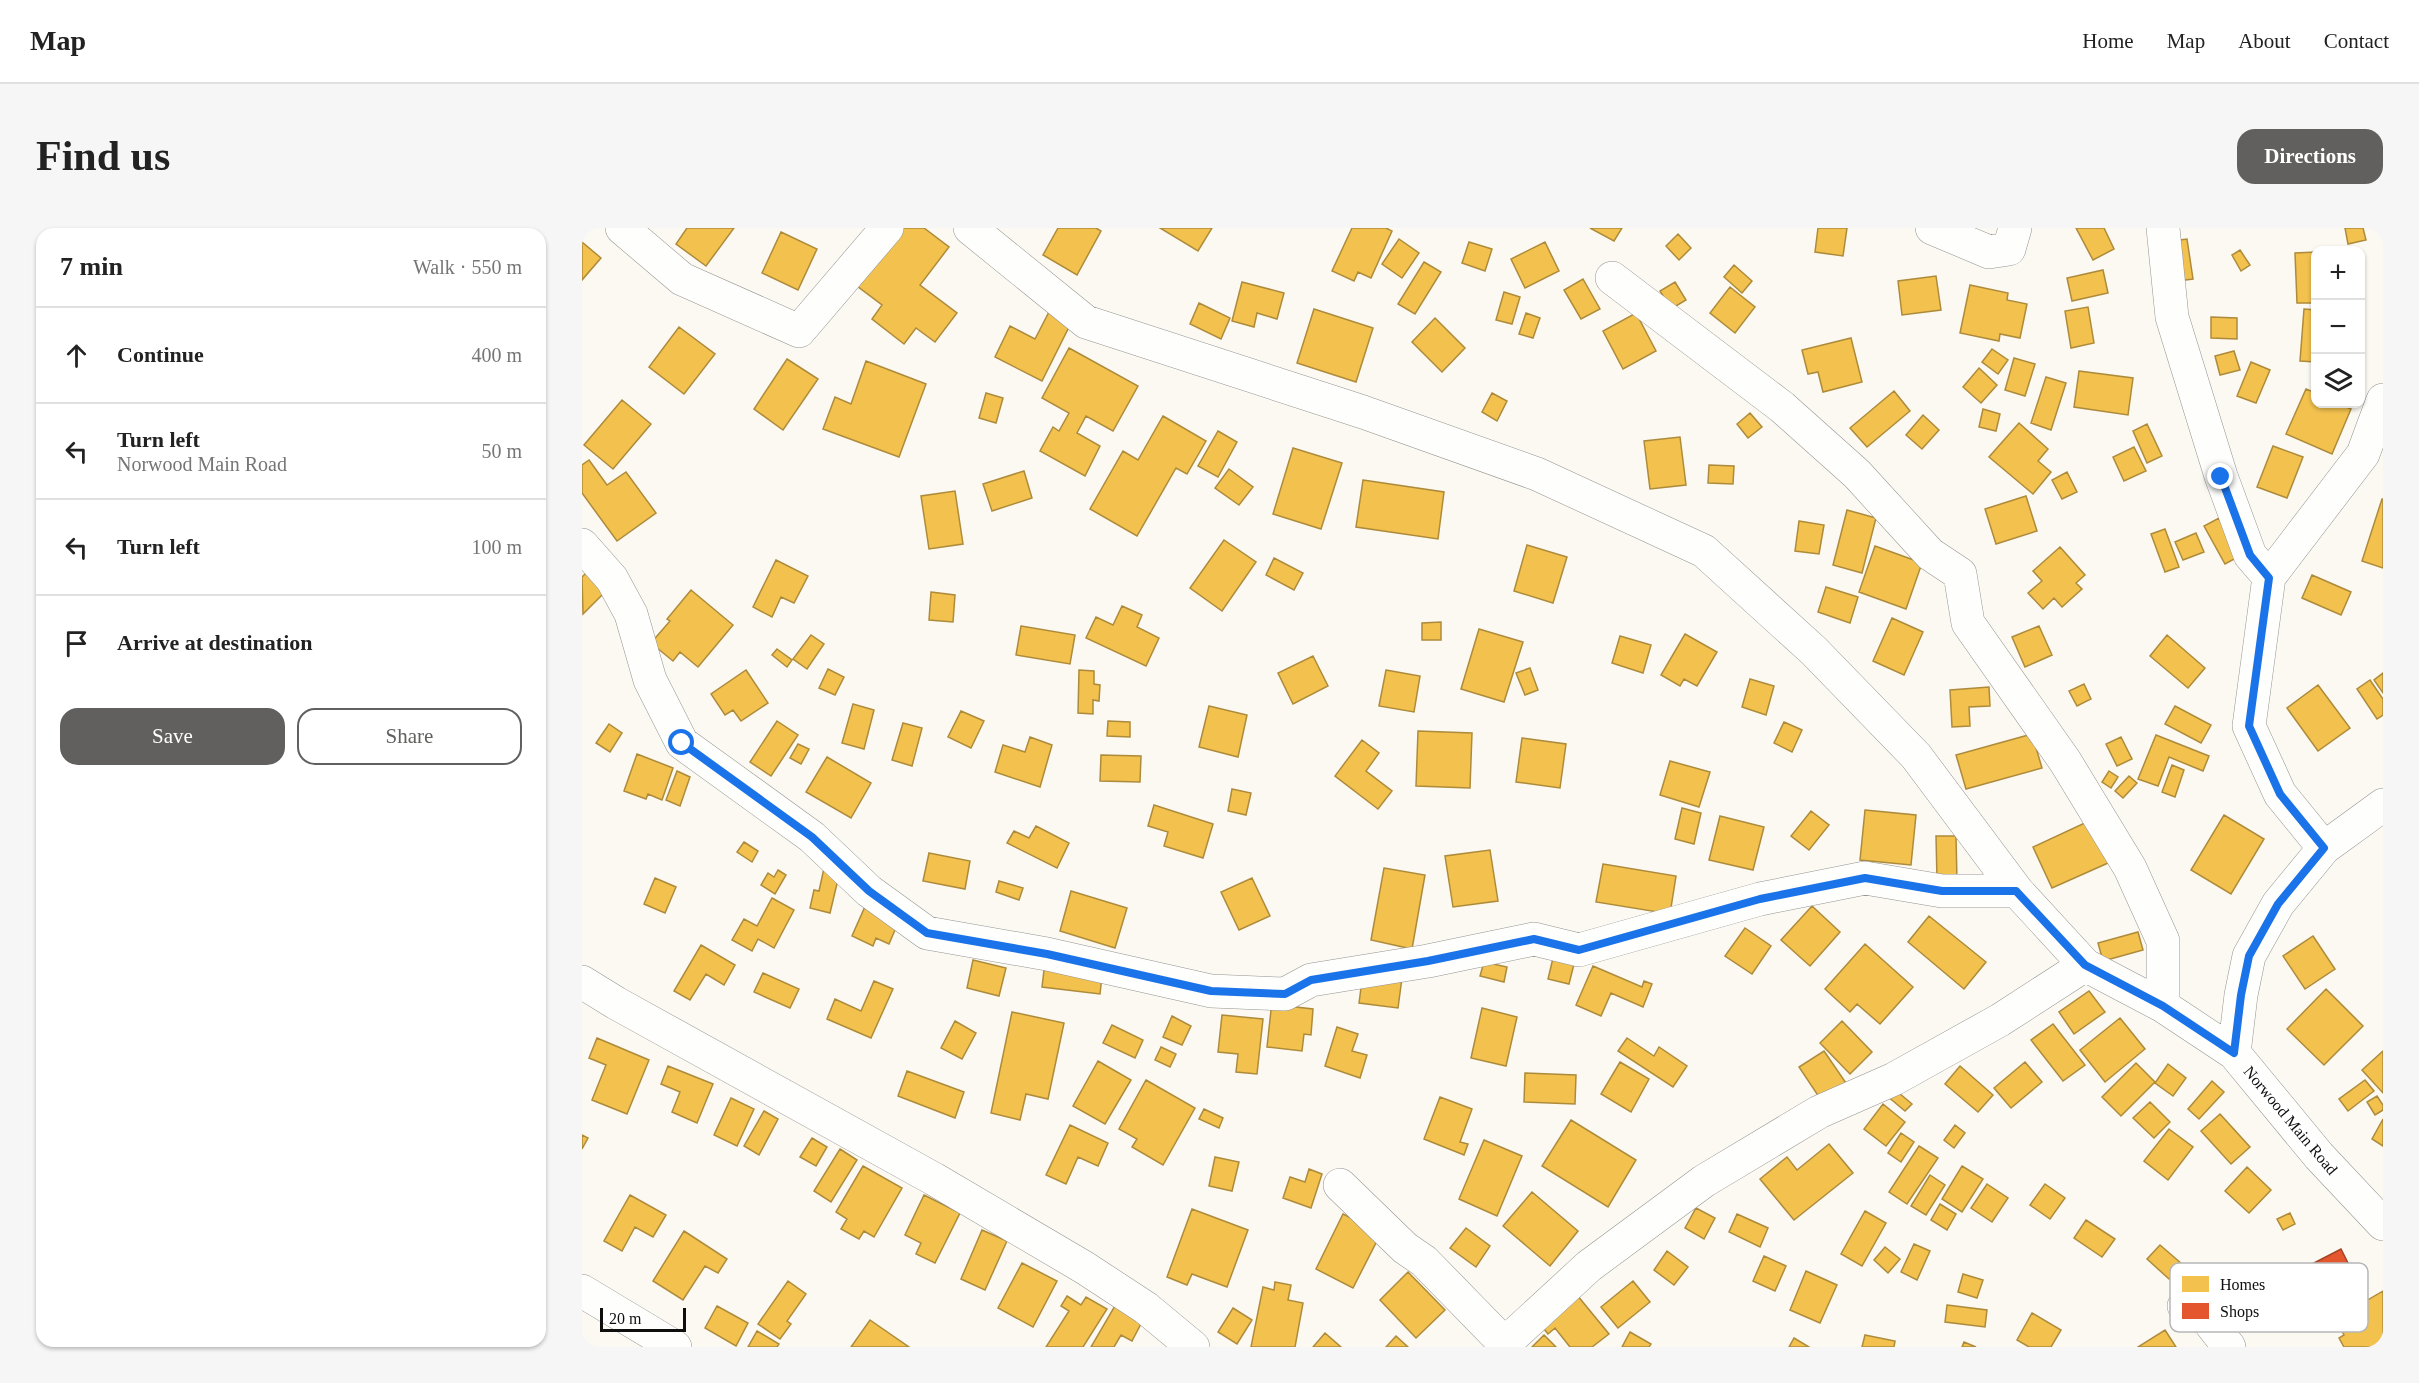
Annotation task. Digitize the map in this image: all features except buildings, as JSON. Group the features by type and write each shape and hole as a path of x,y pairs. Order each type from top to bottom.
{"street":[{"path":"622,228 682,279 799,331 887,228"},
{"path":"970,228 1086,322 1363,412 1537,474 1704,551 1814,651 1916,756 2016,891 2085,965 2163,1006 2234,1053"},
{"path":"1932,228 1989,252 2009,249 2015,228"},
{"path":"2163,228 2172,317 2221,477 2250,555 2269,578"},
{"path":"1612,278 1782,407 1857,474 1930,554 1960,574 1968,623 2066,761 2130,868 2163,941 2163,1006"},
{"path":"2324,848 2280,794 2249,726 2269,578 2363,454 2383,400"},
{"path":"582,545 612,579 632,614 650,680 682,743 812,837 869,891 927,933 1047,954 1211,991 1285,994 1311,980 1428,961 1534,939 1579,950 1760,899 1865,878 1942,891 2016,891"},
{"name":"Norwood Main Road","path":"2383,805 2324,848 2278,904 2249,956 2241,995 2234,1053 2319,1156 2383,1224"},
{"path":"1340,1185 1405,1248 1424,1261 1503,1346 1589,1266 1704,1181 1819,1112 1894,1079 2000,1020 2085,965"},
{"path":"582,982 934,1179 1085,1268 1146,1308 1192,1347"},
{"path":"582,1291 675,1347"},
{"path":"2217,1332 2229,1347"}],"route":[{"path":"682,743 812,837 869,891 927,933 1047,954 1211,991 1285,994 1311,980 1428,961 1534,939 1579,950 1760,899 1865,878 1942,891 2016,891 2085,965 2163,1006 2234,1053 2241,995 2249,956 2278,904 2324,848 2280,794 2249,726 2269,578 2250,555 2221,477"}]}
